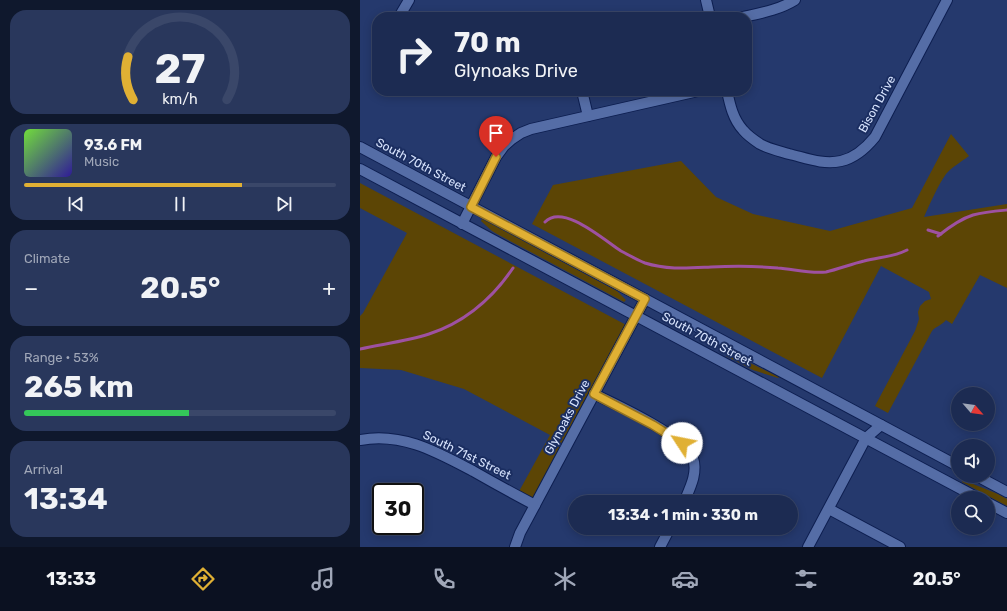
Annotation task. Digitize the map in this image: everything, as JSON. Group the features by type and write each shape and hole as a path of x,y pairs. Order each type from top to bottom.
{"street":[{"path":"402,12 409,0"},
{"path":"706,0 709,12"},
{"path":"752,15 777,9 795,0"},
{"name":"Bison Drive","path":"728,96 731,110 742,130 760,144 818,162 841,161 852,157 868,146 875,137 947,0"},
{"path":"583,96 588,116"},
{"path":"462,224 496,157 504,146 521,133 532,129 676,96"},
{"name":"South 70th Street","path":"360,147 951,462"},
{"name":"South 70th Street","path":"360,169 965,491"},
{"name":"Glynoaks Drive","path":"514,547 520,533 645,299"},
{"path":"594,394 668,433 682,443 693,457 695,466 691,486 687,495"},
{"path":"866,438 868,418"},
{"path":"808,547 866,438 881,425"},
{"name":"South 71st Street","path":"360,440 384,438 417,444 442,455 535,505"},
{"path":"990,483 1007,492"},
{"path":"995,507 1007,513"},
{"path":"828,509 900,547"},
{"path":"660,547 666,535"}],"shaded area":[{"path":"951,134 969,156 946,174 924,217 1007,204 1007,288 980,275 952,324 946,320 932,331 888,413 875,406 915,331 919,319 918,312 920,306 925,301 931,299 929,292 881,266 822,378 532,224 553,185 681,161 716,197 753,214 830,231 912,208"},
{"path":"360,183 630,327 535,505 517,495 550,435 464,389 401,370 360,368 360,316 407,233 360,208"},
{"path":"482,219 617,291 626,300 624,302 497,234 481,221"},
{"path":"727,355 746,361 779,377 778,378 753,370 726,356"},
{"path":"964,483 970,483 990,491 979,491"},
{"path":"995,493 1007,499 1007,506 995,500"}],"waterway":[{"path":"938,236 954,224 973,215 1007,210"},
{"path":"545,222 553,217 562,217 572,220 583,225 621,251 645,263 670,268 728,266 826,272 859,262 897,254 907,250"},
{"path":"928,230 941,234"},
{"path":"360,349 404,341 429,334 454,323 466,316 487,299 513,268"}],"route":[{"path":"496,157 471,207 645,299 594,394 668,433 682,443"}]}
